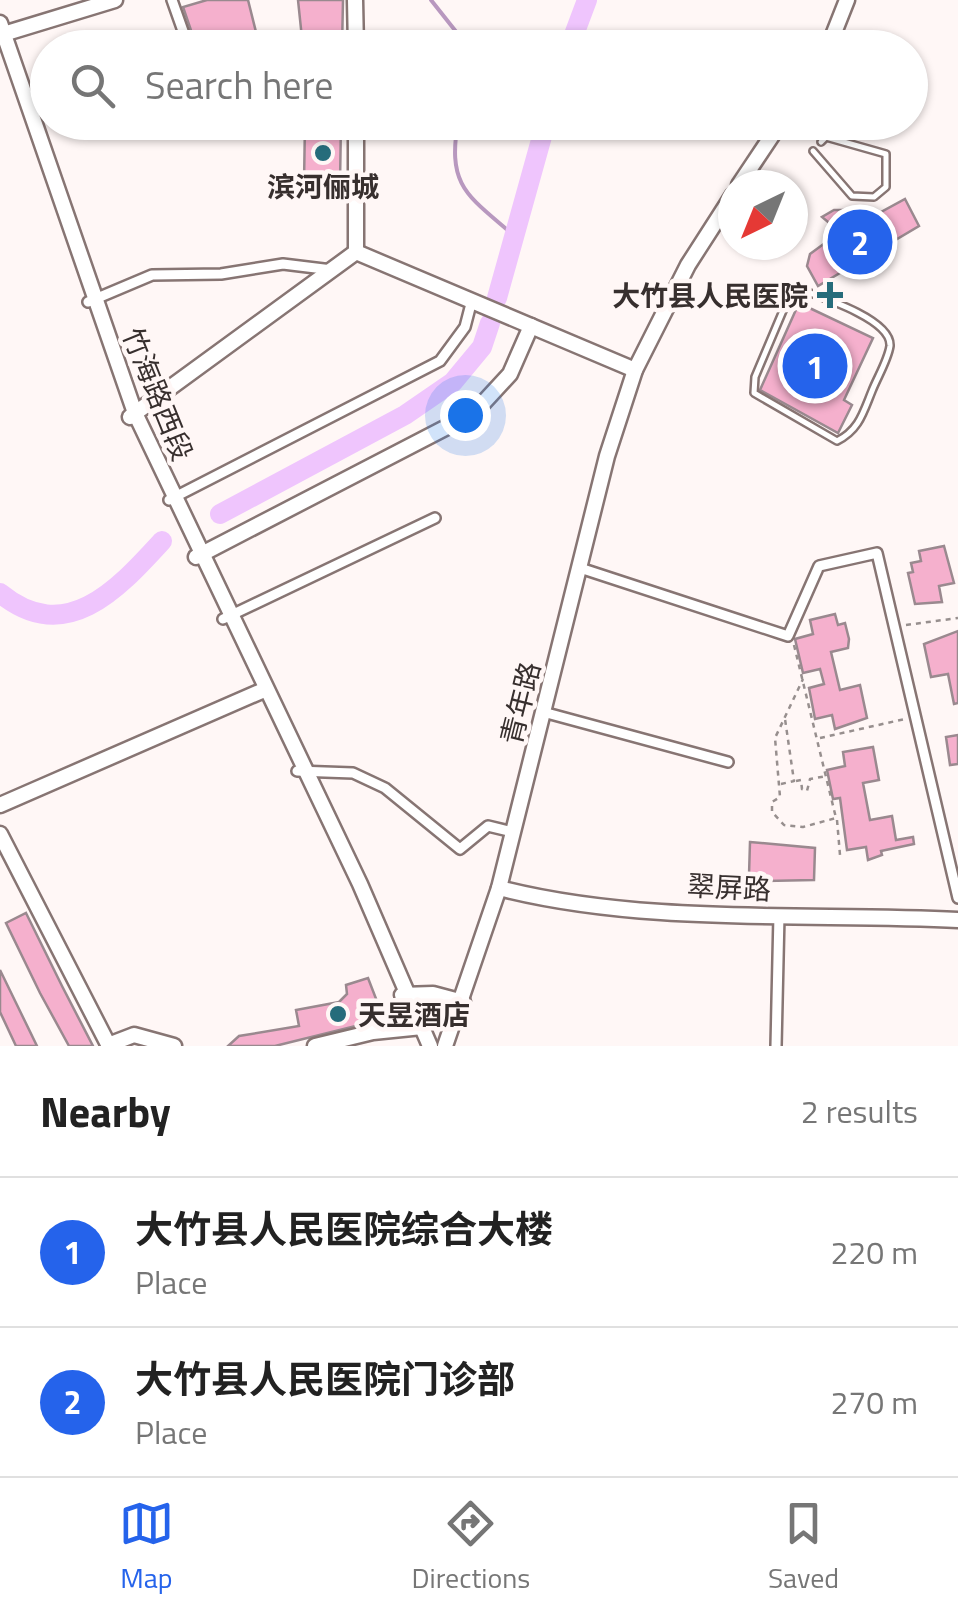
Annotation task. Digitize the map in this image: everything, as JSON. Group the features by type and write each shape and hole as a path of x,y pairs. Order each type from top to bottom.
{"street":[{"path":"1,38 116,0"},
{"path":"172,0 183,30"},
{"path":"356,0 356,30"},
{"path":"835,30 847,0"},
{"name":"竹海路西段","path":"1,38 30,123"},
{"name":"竹海路西段","path":"36,140 132,415 406,995 426,1046"},
{"path":"356,140 356,252"},
{"path":"749,170 769,140"},
{"name":"青年路","path":"445,1046 464,1002 499,888 607,456 635,370 688,265 718,218"},
{"path":"132,415 356,252"},
{"path":"356,252 635,370"},
{"path":"91,302 122,284 152,275 221,274 282,264 332,270"},
{"path":"172,499 440,361 465,327 472,300"},
{"path":"198,556 474,413 510,374 531,326"},
{"path":"226,618 435,518"},
{"path":"580,568 788,636 819,566 877,553 958,898"},
{"path":"0,805 261,691"},
{"path":"543,712 728,762"},
{"path":"301,771 353,772 385,788 460,849 488,826 513,832"},
{"path":"0,834 108,1045 134,1036 174,1046"},
{"name":"翠屏路","path":"499,888 568,902 958,920"},
{"path":"776,1046 780,914"},
{"path":"406,995 432,994 464,1002"},
{"path":"316,1046 373,1032 419,1028"}],"lane":[{"path":"814,151 852,196 874,197 886,187 886,154 837,140"},
{"path":"793,287 874,321 887,333 890,346 860,420 852,434 837,442 754,393 755,378 793,287"}],"path":[{"path":"895,627 958,618"},
{"path":"794,644 819,738 840,855"},
{"path":"803,679 775,738 780,797 772,802 772,812 784,825 803,827 836,818"},
{"path":"785,714 794,781"},
{"path":"819,738 917,717"},
{"path":"779,784 801,780 802,790 807,791 810,770"},
{"path":"810,779 827,776"}],"building":[{"path":"207,0 248,0 256,30 191,30 183,7"},
{"path":"298,0 343,0 342,30 301,30"},
{"name":"滨河俪城","path":"305,140 341,140 340,183 304,183"},
{"path":"905,199 919,226 818,286 807,266 810,254 840,232 822,217 834,210 849,210 868,219"},
{"path":"799,303 873,338 844,400 852,405 838,433 760,390"},
{"path":"944,546 954,583 939,586 942,602 915,604 908,573 913,572 911,563 921,561 919,551"},
{"path":"835,614 838,625 845,623 849,639 848,648 831,652 840,690 860,685 867,718 835,729 832,715 815,719 809,688 824,684 820,669 803,673 795,639 813,634 810,620"},
{"path":"958,631 958,703 954,704 948,674 931,677 924,644"},
{"path":"958,735 958,764 950,765 946,737"},
{"path":"873,747 879,780 863,783 870,820 892,816 896,840 913,837 914,844 881,851 882,855 868,860 866,847 847,850 840,798 833,799 827,770 845,766 843,752"},
{"path":"750,842 815,848 814,880 766,881 767,876 749,875"},
{"path":"26,913 93,1046 69,1046 40,993 6,923"},
{"path":"0,970 37,1046 16,1046 0,1012"},
{"name":"天昱酒店","path":"368,978 380,1009 376,1021 275,1046 228,1046 239,1036 299,1026 296,1010 339,1002 347,994 346,985"}],"waterway":[{"path":"431,0 455,30"},
{"path":"576,30 587,0"},
{"path":"456,140 455,161 464,187 512,234"},
{"path":"497,298 541,140"},
{"path":"220,514 405,415 453,382 482,347 490,323"},
{"path":"0,593 24,608 47,614 69,613 109,593 162,541"}],"place":[{"name":"滨河俪城","path":"323,153"},
{"name":"大竹县人民医院门诊部","path":"860,242"},
{"name":"大竹县人民医院","path":"830,295"},
{"name":"大竹县人民医院综合大楼","path":"815,366"},
{"name":"天昱酒店","path":"338,1014"}]}
